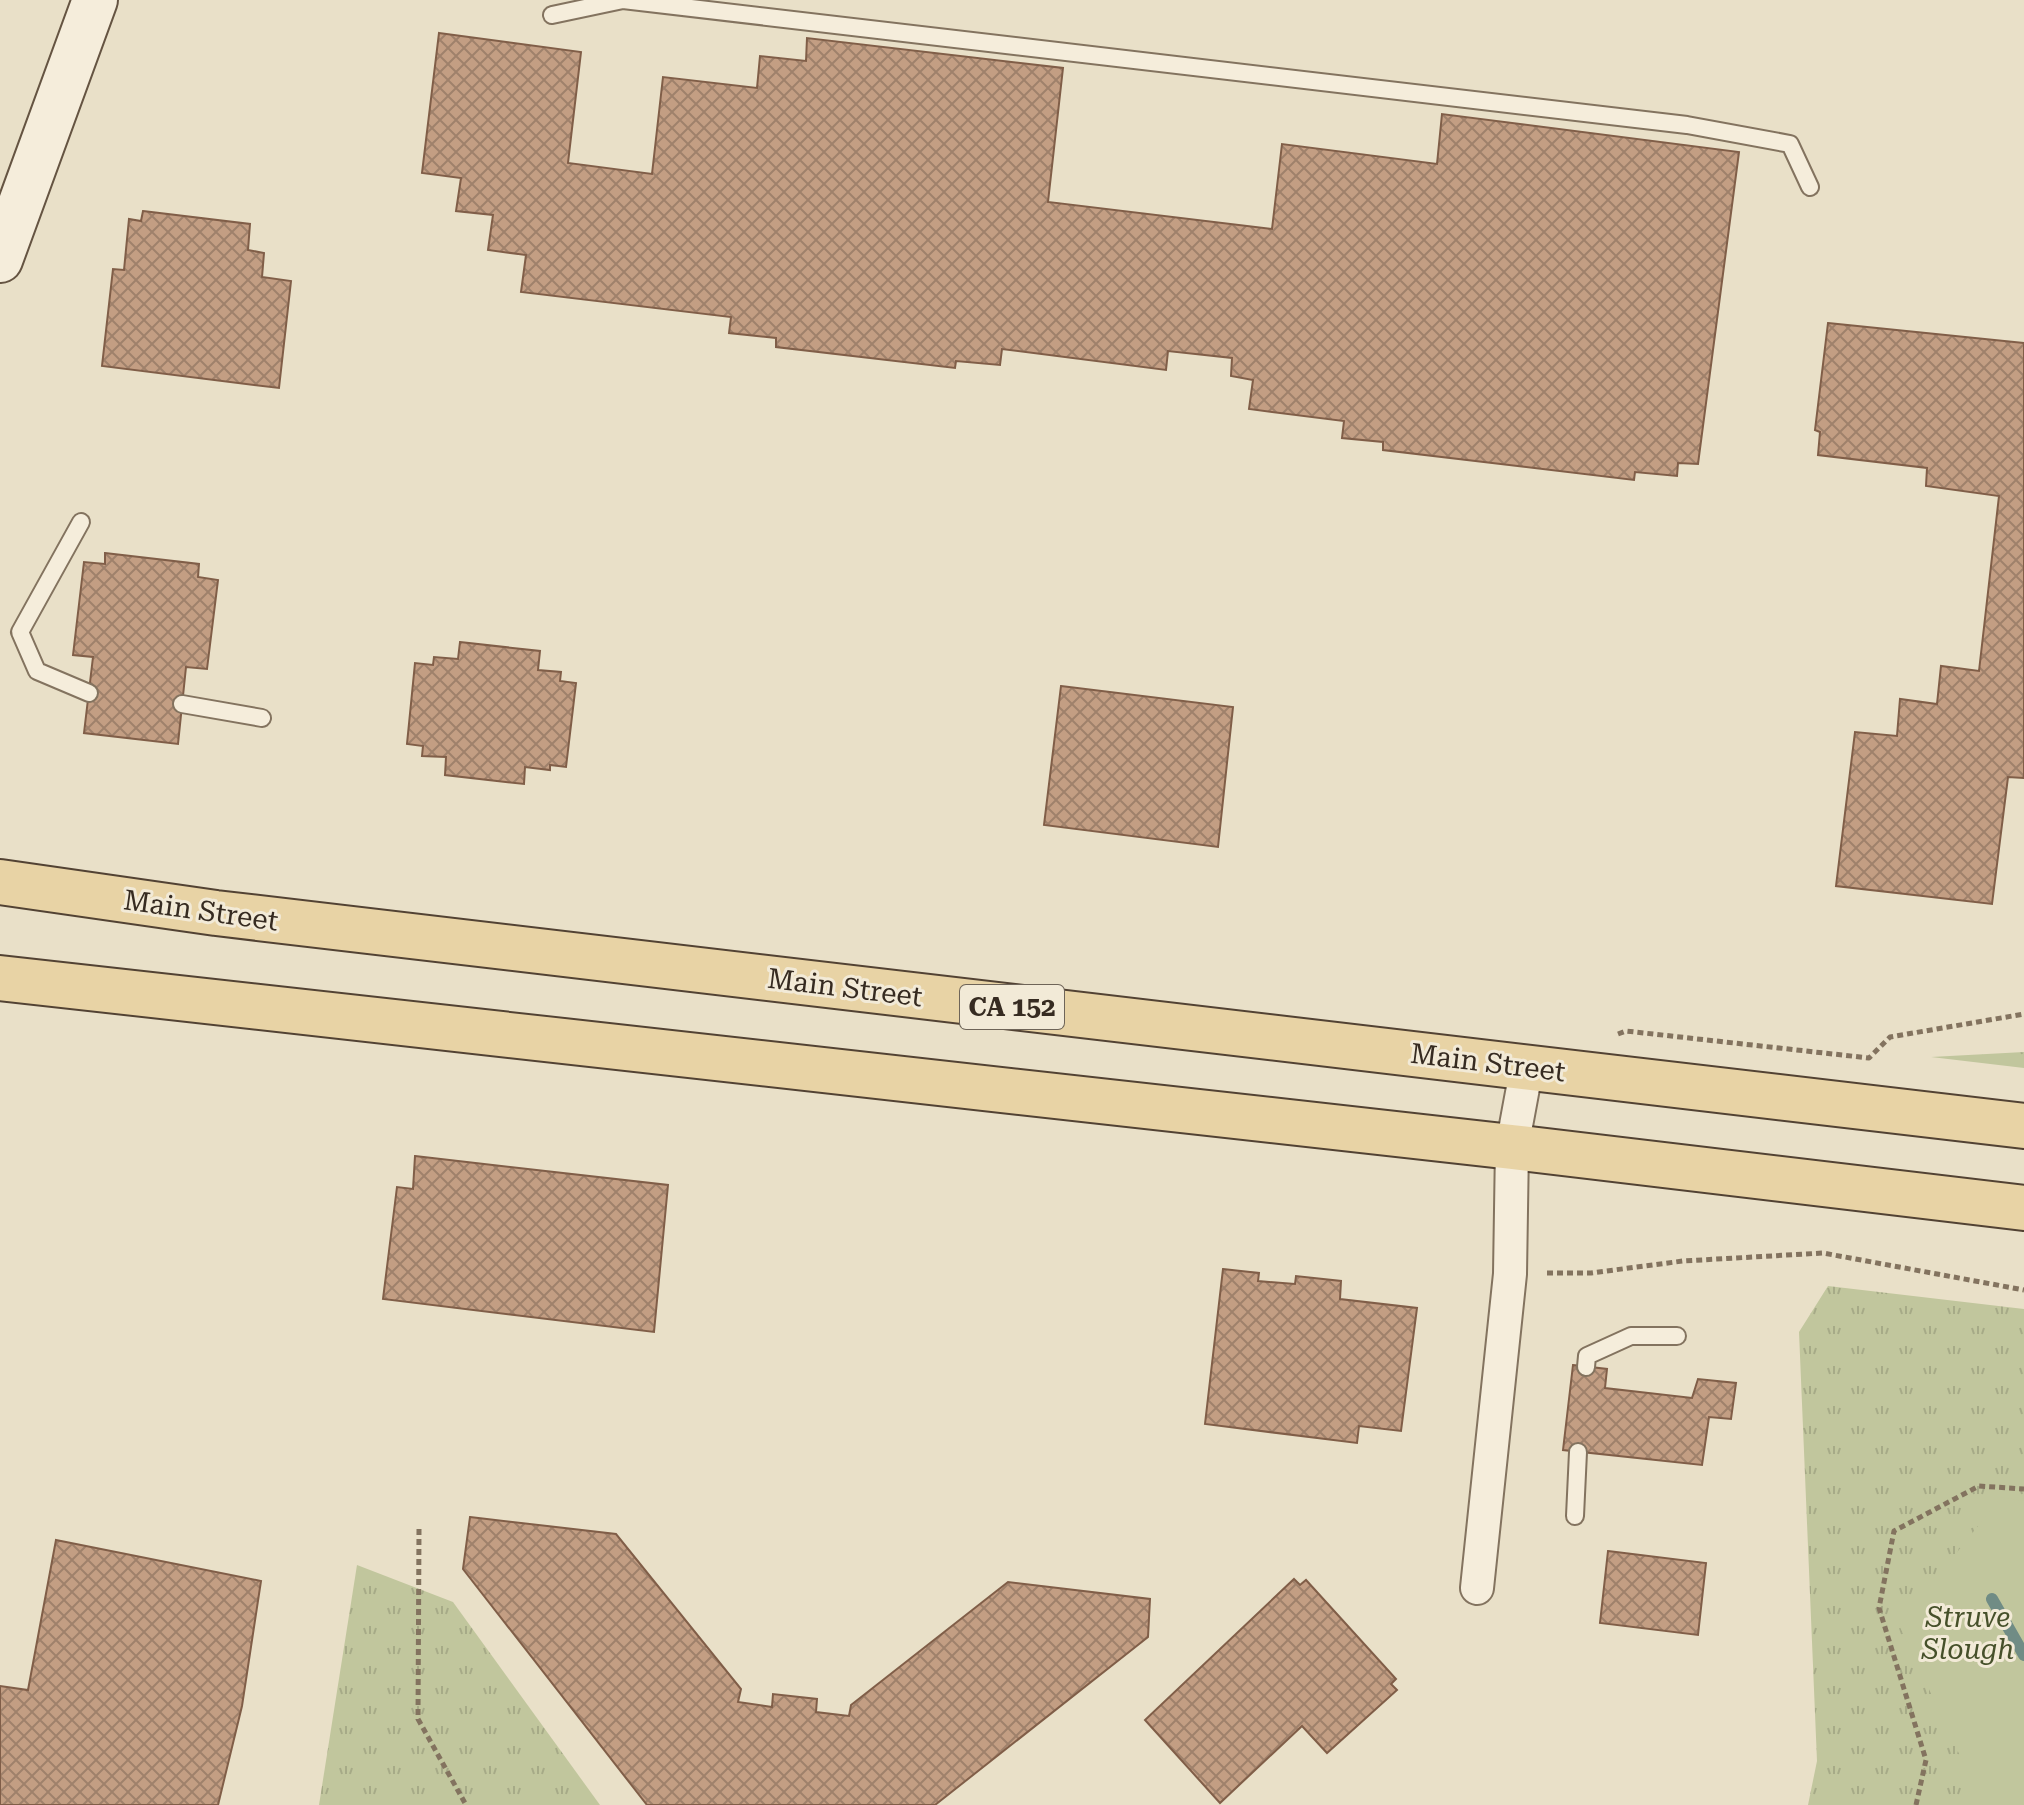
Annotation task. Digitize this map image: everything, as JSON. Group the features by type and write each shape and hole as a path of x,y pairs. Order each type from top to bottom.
{"main road":[{"path":"0,260 95,0"},
{"name":"Main Street","path":"0,882 216,913 2024,1126"},
{"path":"0,978 1512,1147 2024,1208"}],"street":[{"path":"1477,1588 1510,1274 1512,1147 1527,1066"}],"lane":[{"path":"552,15 623,0 1687,125 1790,144 1810,187"},
{"path":"81,522 20,632 37,671 89,693"},
{"path":"182,704 262,718"},
{"path":"1586,1367 1587,1356 1631,1336 1677,1336"},
{"path":"1575,1516 1578,1452"}],"path":[{"path":"1626,1031 1869,1058 1890,1037 2024,1014"},
{"path":"1510,1274 1591,1273 1683,1261 1823,1253 2024,1290"},
{"path":"1916,1805 1926,1760 1879,1608 1894,1531 1979,1486 2024,1489"},
{"path":"419,1529 418,1719 466,1805"}],"green space":[{"path":"2024,1052 2024,1068 1931,1057"},
{"path":"1828,1286 2024,1309 2024,1805 1808,1805 1817,1761 1799,1332"},
{"name":"Struve Slough","path":"2001,1497 2024,1501 2024,1805 1983,1805 1899,1625"},
{"path":"357,1565 453,1602 600,1805 319,1805"}],"building":[{"path":"439,33 581,52 568,163 652,174 663,77 757,88 760,56 806,61 807,38 1063,68 1048,202 1272,229 1282,144 1437,164 1442,114 1739,152 1698,464 1678,463 1677,476 1635,472 1634,480 1383,450 1383,442 1342,438 1344,421 1249,409 1253,380 1231,376 1232,358 1168,351 1166,370 1002,349 1000,365 956,361 955,368 776,347 776,338 729,333 731,317 521,292 526,255 488,250 493,215 456,211 461,178 422,173"},
{"path":"143,211 250,224 248,250 264,253 262,277 291,281 279,388 102,366 113,269 124,270 129,219 141,221"},
{"path":"1828,323 2024,343 2024,778 2008,777 1992,904 1836,886 1855,732 1897,736 1900,699 1937,704 1941,666 1979,671 1999,496 1926,486 1927,468 1818,455 1820,432 1815,430"},
{"path":"105,553 199,564 198,577 218,580 207,669 186,667 178,744 84,733 93,657 73,655 84,562 105,564"},
{"path":"460,642 540,651 538,670 561,672 560,681 576,683 566,767 550,765 550,770 525,767 524,784 445,775 446,757 422,756 423,746 407,744 415,663 433,665 434,657 458,659"},
{"path":"1061,686 1233,707 1218,847 1044,825"},
{"path":"415,1156 668,1185 654,1332 383,1299 397,1187 413,1189"},
{"path":"1223,1269 1259,1273 1258,1281 1295,1284 1296,1276 1341,1281 1340,1299 1417,1308 1401,1431 1359,1426 1357,1443 1205,1424"},
{"path":"1573,1365 1607,1369 1605,1388 1692,1398 1698,1379 1736,1383 1731,1419 1709,1417 1702,1465 1563,1450"},
{"path":"470,1517 616,1534 741,1689 738,1702 772,1707 773,1694 817,1699 816,1712 849,1716 851,1705 1008,1582 1150,1599 1148,1637 935,1805 647,1805 463,1569"},
{"path":"56,1540 261,1581 242,1706 218,1805 0,1805 0,1686 28,1690"},
{"path":"1608,1551 1706,1563 1698,1635 1600,1623"},
{"path":"1294,1579 1300,1585 1306,1580 1396,1679 1391,1684 1397,1690 1327,1753 1302,1726 1220,1803 1145,1720"}],"waterway":[{"path":"1992,1599 2024,1655"}]}
